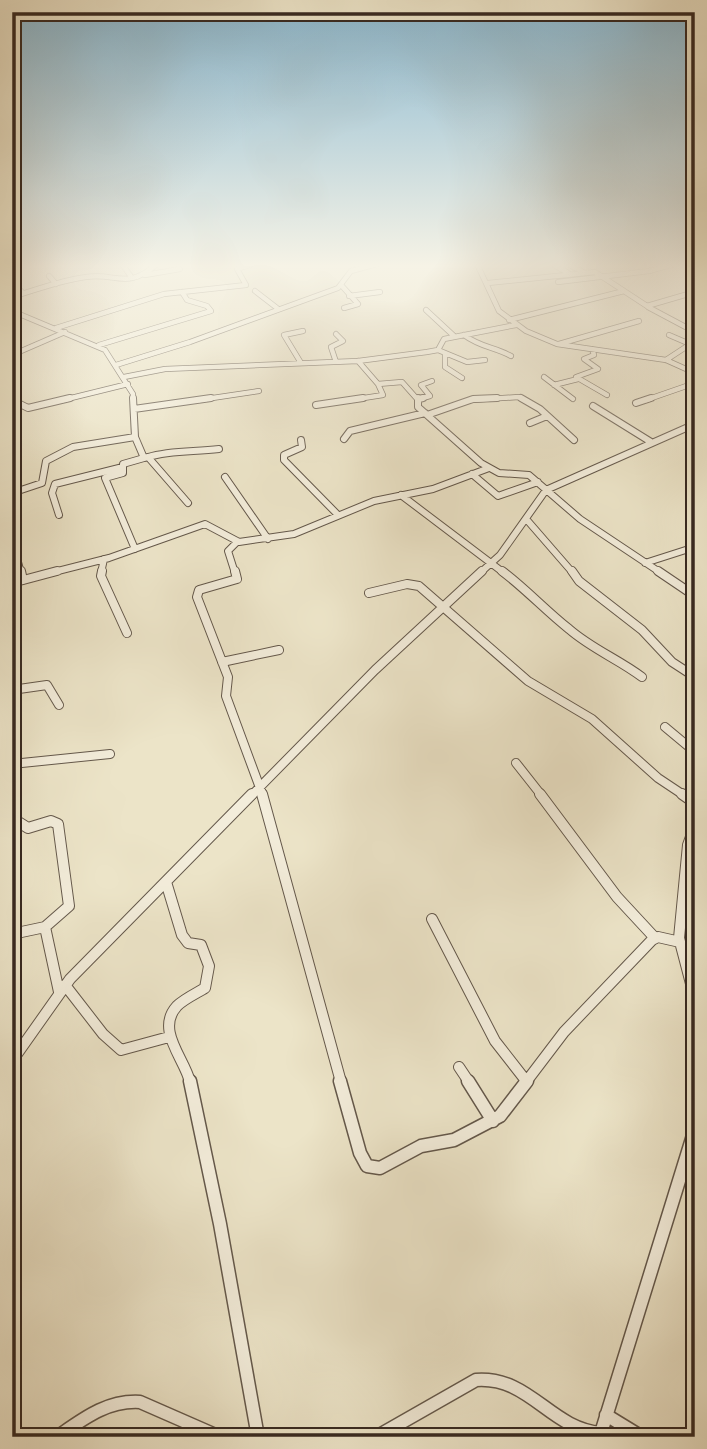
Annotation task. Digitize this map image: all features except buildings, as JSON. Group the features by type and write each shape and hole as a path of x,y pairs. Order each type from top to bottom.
{"street":[{"path":"12,355 65,332 99,345 116,365 133,394 135,437 146,457 188,503"},
{"path":"99,345 143,332"},
{"path":"116,365 217,332"},
{"path":"300,332 284,335 301,363"},
{"path":"449,332 454,336"},
{"path":"438,350 442,340 477,332 495,348 511,356"},
{"path":"531,332 559,344 593,352 669,361 695,373"},
{"path":"559,344 602,332"},
{"path":"336,334 343,341 331,347 336,362"},
{"path":"464,335 481,348 495,348"},
{"path":"669,335 692,343"},
{"path":"669,361 692,343"},
{"path":"124,377 177,368 358,361 438,350 470,363 485,360"},
{"path":"578,379 576,376 598,369 584,360 593,352"},
{"path":"445,354 445,367 462,379"},
{"path":"316,405 383,395 378,384 358,361"},
{"path":"544,377 573,398"},
{"path":"554,385 578,379 607,395"},
{"path":"378,384 399,380 419,399"},
{"path":"419,399 430,396 421,385 432,381"},
{"path":"636,403 695,383"},
{"path":"12,400 28,408 128,384"},
{"path":"134,409 259,391"},
{"path":"344,439 356,430 426,414 473,399 516,396 527,400 547,415 574,440"},
{"path":"419,399 418,407 489,468 505,475 529,475 586,523 695,597"},
{"path":"593,406 651,442"},
{"path":"530,423 547,415"},
{"path":"12,1061 62,988 375,670 509,546 545,490 695,424"},
{"path":"12,493 42,483 46,461 52,455 91,444 135,437"},
{"path":"301,440 302,447 284,455 284,460 338,515"},
{"path":"59,515 52,493 55,484 123,467 170,450 181,453 219,449"},
{"path":"123,467 122,473 105,478 135,549"},
{"path":"12,583 104,559 205,524 237,542 306,530 338,515 401,495 433,489 489,468"},
{"path":"471,474 498,496 538,482"},
{"path":"225,477 268,538"},
{"path":"401,495 491,563 568,629 607,658 626,664 642,677"},
{"path":"527,520 557,551 579,581 642,630 671,662 695,677"},
{"path":"12,539 23,580"},
{"path":"237,542 228,551 237,579 203,589 197,595 228,677 226,696 242,745 260,786 363,1160 367,1166 380,1168 421,1146 454,1140 493,1121 508,1108 564,1031 654,939"},
{"path":"645,562 695,547"},
{"path":"104,559 101,576 127,633"},
{"path":"369,593 413,584 419,586 528,681 592,719 658,778 695,803"},
{"path":"222,662 279,650"},
{"path":"12,690 47,685 51,687 59,705"},
{"path":"665,727 695,752"},
{"path":"12,764 110,754"},
{"path":"516,763 563,821 618,900 654,939 680,942"},
{"path":"12,818 28,828 51,821 58,824 69,906 44,927 12,934"},
{"path":"695,826 688,845 690,886 680,942 690,970 695,999"},
{"path":"166,882 182,935 188,943 197,943 204,948 209,975 205,988 177,1006 172,1015 169,1037 188,1071 220,1224 258,1437"},
{"path":"432,919 495,1041 527,1082"},
{"path":"44,927 62,988 121,1050 169,1037"},
{"path":"458,1067 493,1121"},
{"path":"376,1437 476,1380 491,1379 508,1382 583,1431 601,1435 695,1129"},
{"path":"57,1437 92,1414 128,1400 140,1402 220,1437"},
{"path":"606,1415 642,1437"}]}
